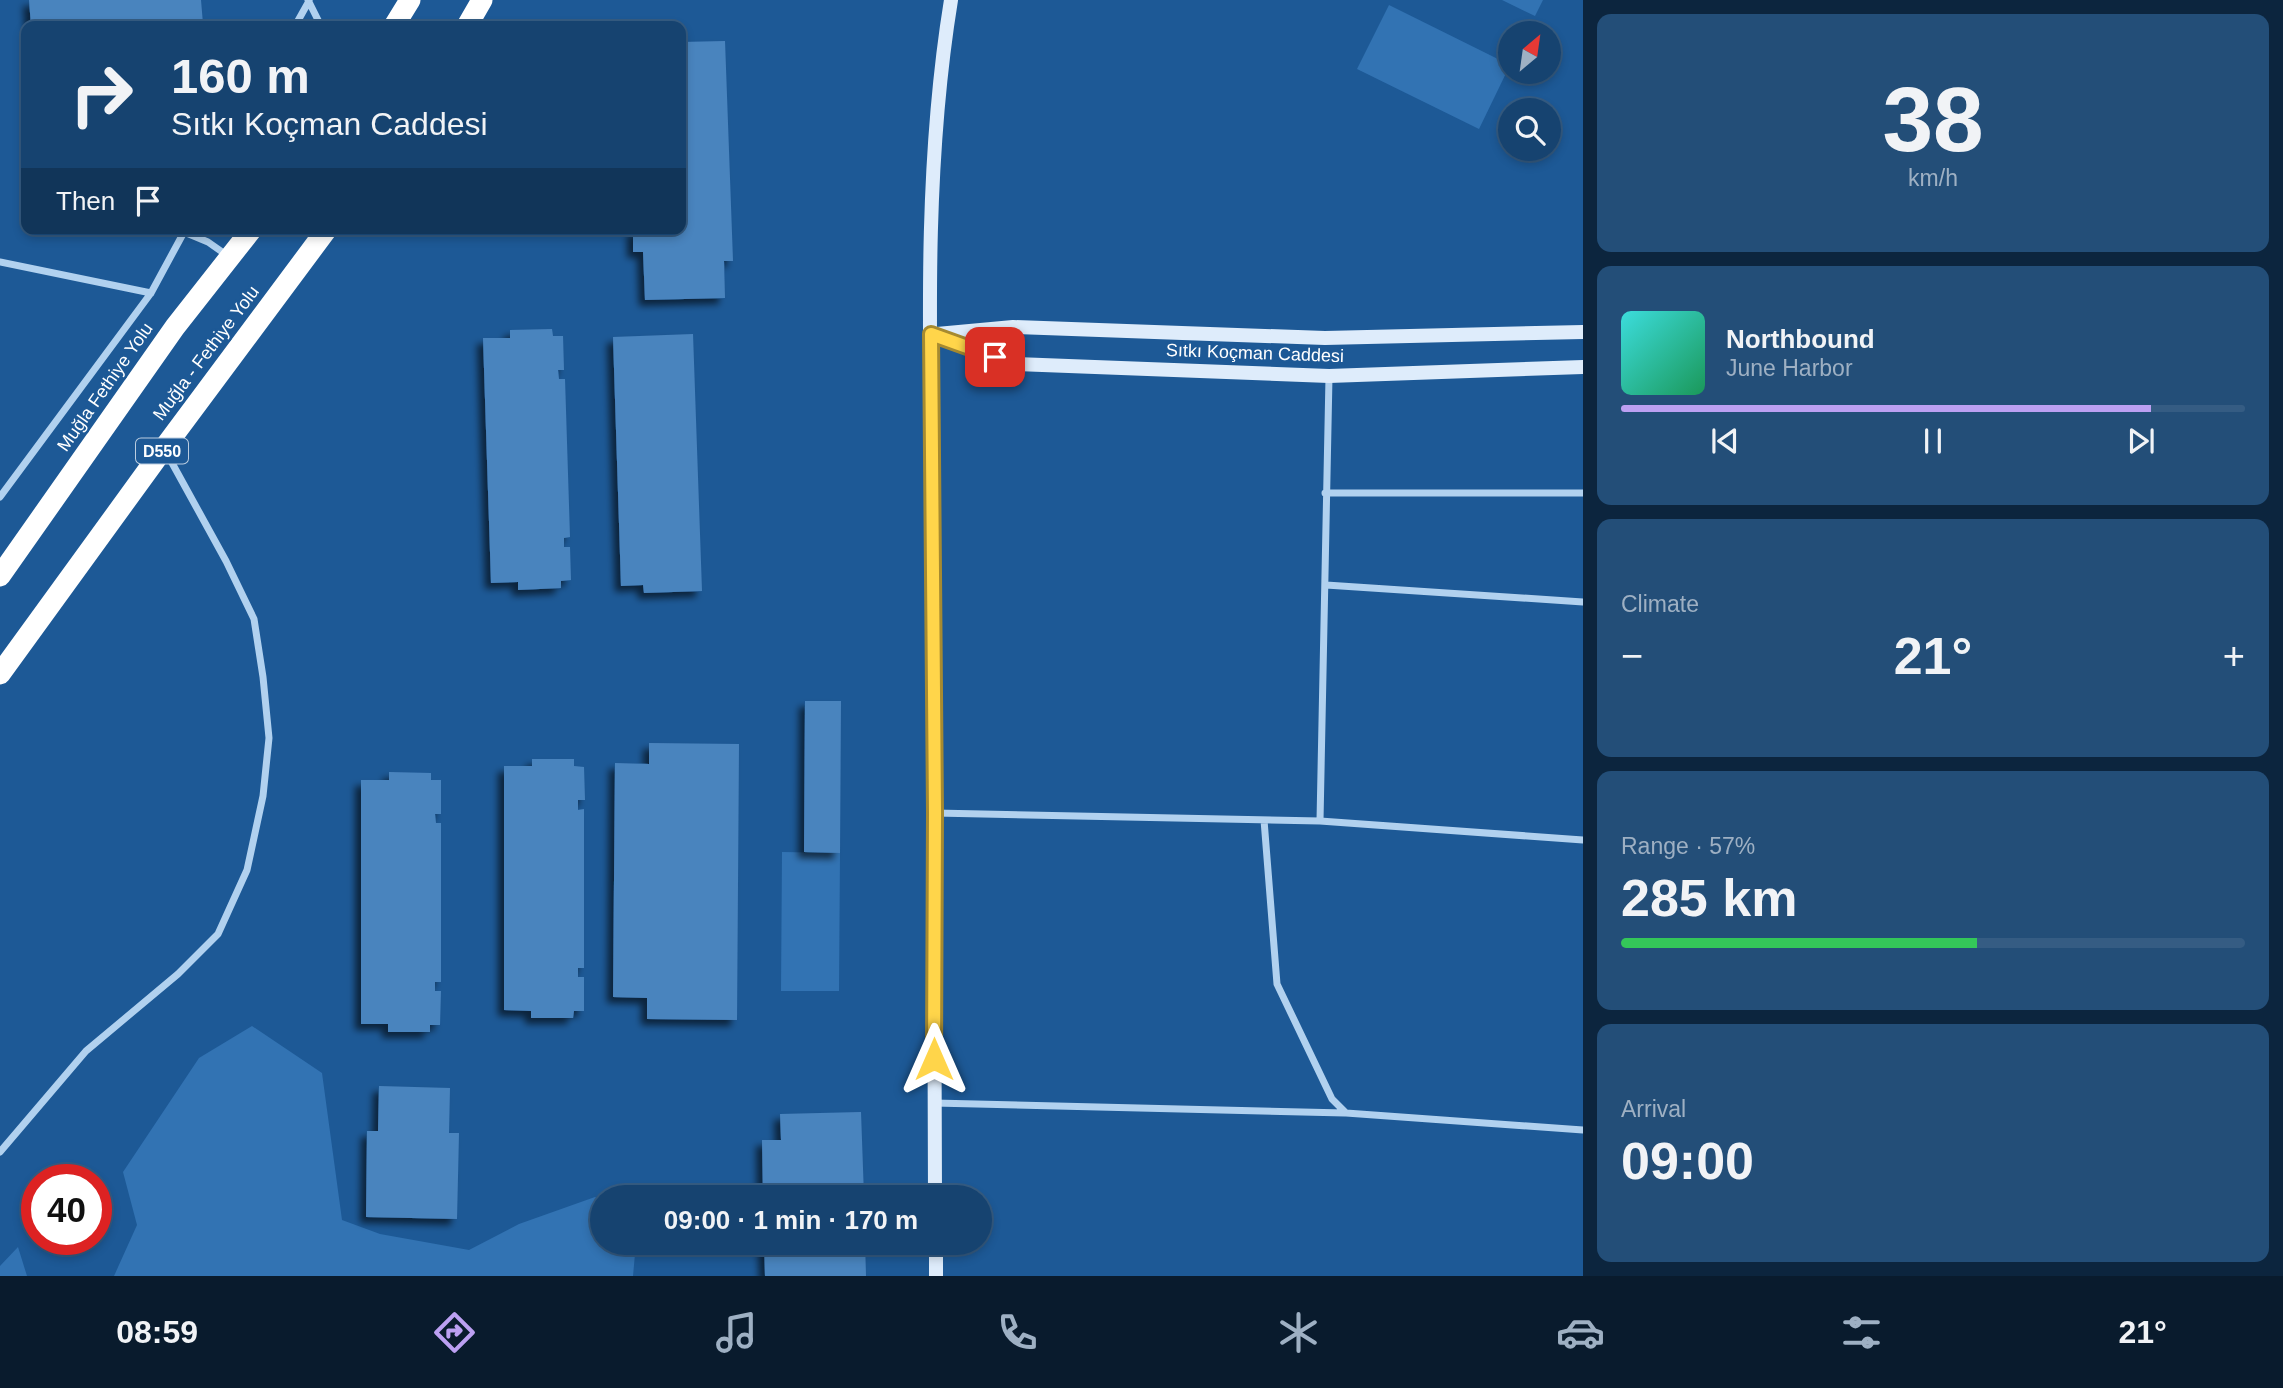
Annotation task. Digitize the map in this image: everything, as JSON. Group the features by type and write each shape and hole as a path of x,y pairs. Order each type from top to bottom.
{"highway":[{"path":"397,21 410,0"},
{"path":"470,21 482,0"},
{"name":"Muğla Fethiye Yolu","path":"0,576 175,327 248,235"},
{"name":"Muğla - Fethiye Yolu","path":"0,674 323,235"}],"street":[{"path":"935,1185 935,813 929,238 943,46 951,0"},
{"path":"298,21 308,1"},
{"path":"308,1 318,21"},
{"path":"0,498 151,293 182,235"},
{"path":"195,235 231,258"},
{"path":"0,262 151,293"},
{"name":"Sıtkı Koçman Caddesi","path":"931,334 1013,327 1325,338 1583,332"},
{"name":"Sıtkı Koçman Caddesi","path":"931,334 1016,364 1329,376 1583,367"},
{"path":"1320,821 1329,376"},
{"path":"0,1152 86,1051 178,974 218,934 247,870 263,796 269,738 254,619 226,561 164,448"},
{"path":"1325,493 1583,493"},
{"path":"1326,585 1583,602"},
{"path":"935,813 1320,821 1583,840"},
{"path":"1264,820 1277,984 1332,1099 1346,1113"},
{"path":"934,1102 1346,1113 1583,1130"},
{"path":"936,1255 936,1276"}],"shaded area":[{"path":"1502,0 1543,0 1535,16"},
{"path":"1389,5 1498,59 1498,84 1501,84 1479,129 1357,69"},
{"path":"782,852 840,853 839,991 781,991"},
{"path":"252,1026 322,1073 342,1220 380,1234 469,1250 519,1224 590,1199 590,1255 635,1255 633,1276 114,1276 137,1225 123,1172 199,1058"},
{"path":"18,1247 27,1276 0,1276 0,1266"}],"building":[{"path":"29,0 201,0 203,21 31,21"},
{"path":"725,41 733,261 724,261 725,298 645,300 643,252 633,252 633,235 686,235 686,42"},
{"path":"552,329 553,336 563,336 564,370 558,370 559,379 565,379 570,537 564,538 564,547 570,547 571,580 561,581 561,588 518,590 518,582 491,583 483,338 510,338 510,330"},
{"path":"693,334 702,591 644,593 643,585 621,586 613,337"},
{"path":"805,701 841,701 840,853 804,852"},
{"path":"649,743 739,744 737,1020 647,1019 647,998 613,997 615,763 649,764"},
{"path":"532,759 574,759 574,766 584,767 585,800 578,800 578,810 584,809 584,968 578,968 578,977 584,977 584,1011 574,1011 573,1018 531,1018 531,1011 504,1010 504,766 532,766"},
{"path":"389,772 431,773 431,780 441,780 441,814 435,814 436,823 441,823 441,982 435,982 435,991 441,991 440,1025 430,1025 430,1032 388,1032 388,1024 361,1024 361,780 389,780"},
{"path":"379,1086 450,1088 449,1133 459,1133 457,1219 366,1217 367,1131 378,1131"},
{"path":"861,1112 864,1185 763,1185 762,1140 781,1140 780,1114"},
{"path":"764,1255 865,1255 866,1276 765,1276"}],"route":[{"path":"934,1059 931,334 995,357"}]}
